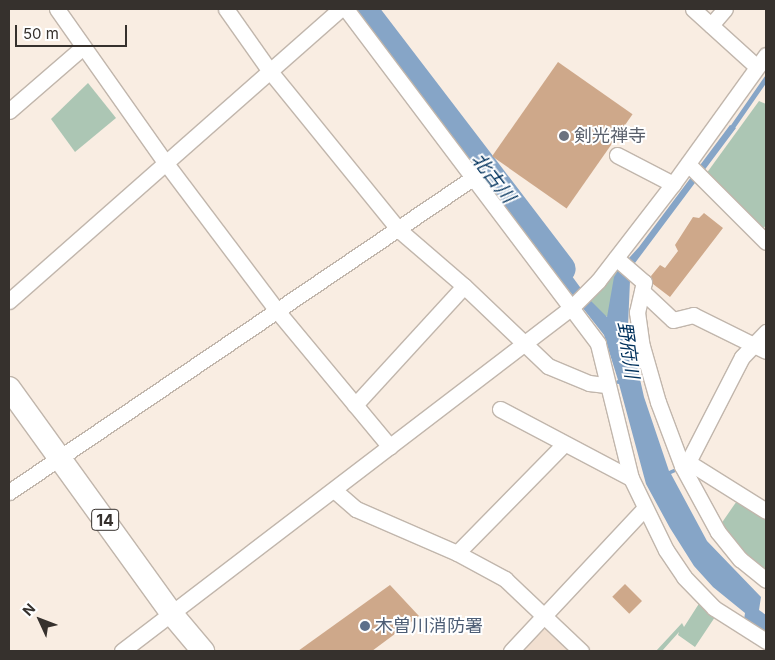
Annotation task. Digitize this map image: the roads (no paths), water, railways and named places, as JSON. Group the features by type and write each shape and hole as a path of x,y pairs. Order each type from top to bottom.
{"main road":[{"name":"14","path":"9,388 171,613 203,651"}],"street":[{"path":"57,9 165,162 278,312 390,447"},
{"path":"226,9 269,70 399,230 464,286 524,346 548,366 589,383 606,385"},
{"path":"9,301 340,9"},
{"path":"346,9 573,306 598,344 606,385 631,478 666,550 684,577 730,620 766,641"},
{"path":"693,9 757,68"},
{"path":"710,25 725,9"},
{"path":"9,111 83,47"},
{"path":"122,651 524,346 573,306 619,260 674,184 694,170 766,54"},
{"path":"617,155 674,184"},
{"path":"694,170 766,242"},
{"path":"9,492 278,312 474,177"},
{"path":"619,260 673,320 692,315 761,347"},
{"path":"640,284 637,312 642,346 658,402 718,532 740,559 766,580"},
{"path":"355,405 464,286"},
{"path":"685,464 742,357 761,347 766,332"},
{"path":"500,409 564,445 631,478"},
{"path":"457,553 564,445"},
{"path":"685,464 766,511"},
{"path":"334,490 356,509 457,553 506,579 582,651"},
{"path":"511,651 645,508"}],"water":[{"path":"730,125 736,128 635,263 630,281 628,326 644,397 669,471 678,467 680,470 671,474 707,541 761,597 759,610 766,615 766,632 744,620 745,613 713,587 694,566 670,528 646,484 619,384 612,383 618,380 604,335 534,246 544,238 588,298 607,317 614,277 619,269 639,247"}],"waterway":[{"name":"北古川","path":"363,9 562,269"},
{"name":"野府川","path":"730,130 766,78"}],"place":[{"name":"剣光禅寺","path":"564,136"},
{"name":"木曽川消防署","path":"365,626"}]}
